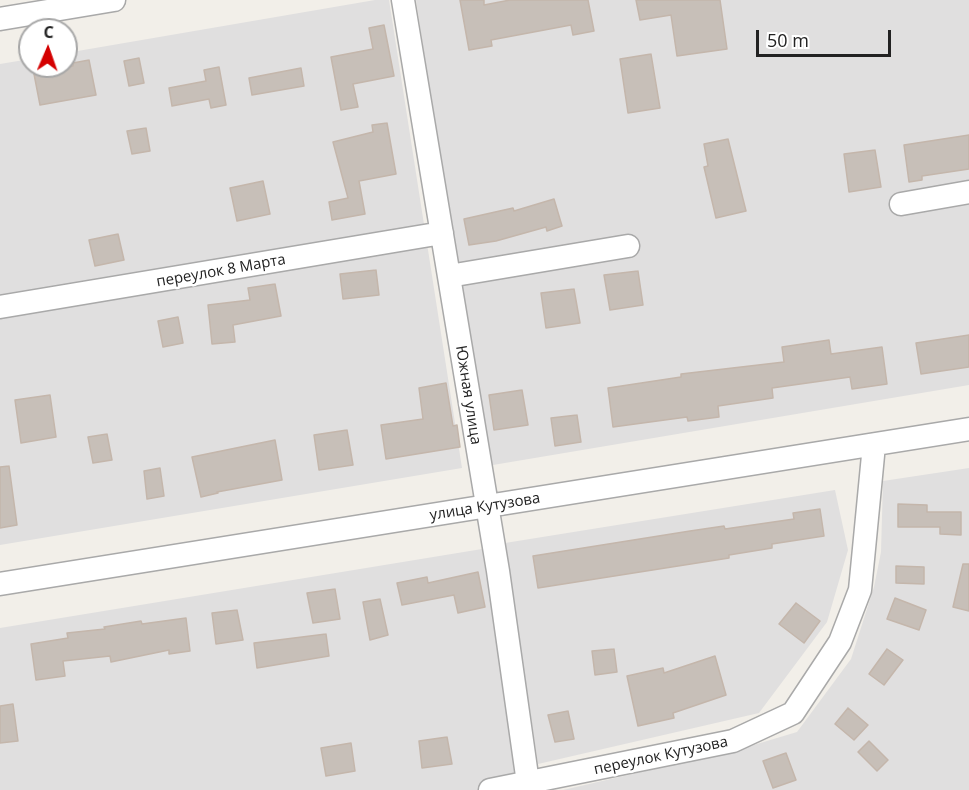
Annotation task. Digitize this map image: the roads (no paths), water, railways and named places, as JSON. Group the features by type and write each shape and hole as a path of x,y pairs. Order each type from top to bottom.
{"street":[{"path":"0,19 114,0"},
{"name":"Южная улица","path":"403,0 499,583 528,787"},
{"path":"901,204 969,192"},
{"name":"переулок 8 Марта","path":"0,307 442,233"},
{"path":"449,276 628,246"},
{"name":"улица Кутузова","path":"0,584 969,429"},
{"name":"переулок Кутузова","path":"490,790 528,787 733,741 793,713 840,642 860,590 874,445"}]}
